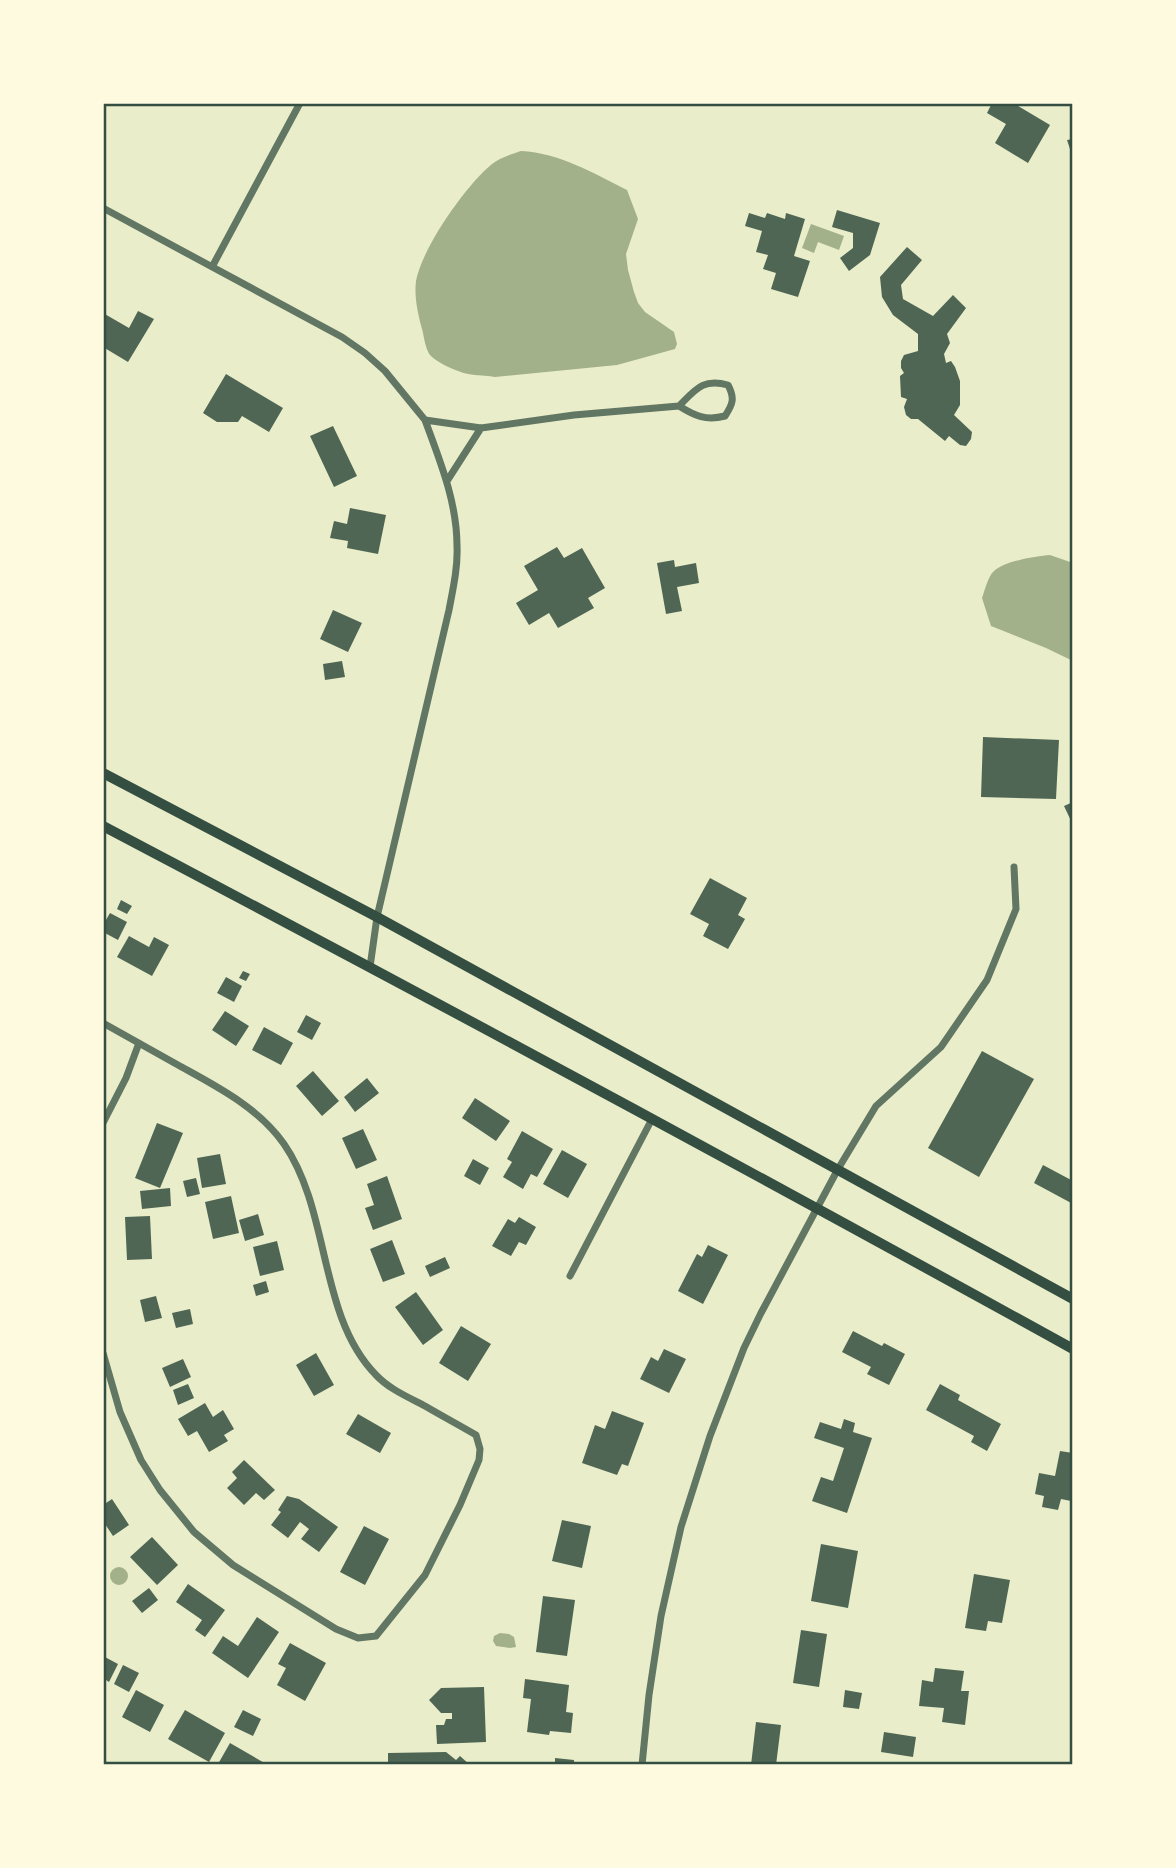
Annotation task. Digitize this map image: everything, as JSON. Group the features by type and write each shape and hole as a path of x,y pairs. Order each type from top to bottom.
{"main road":[{"path":"103,773 377,917 1073,1299"},
{"path":"103,826 652,1119 1073,1349"}],"street":[{"path":"212,267 300,103"},
{"path":"103,208 342,337 365,353 385,371 425,420 447,481 456,524 454,588 377,917 370,967"},
{"path":"425,420 481,428 574,415 679,406 693,415 712,419 725,416 731,406 733,394 728,384 714,381 697,387 679,406"},
{"path":"447,481 481,428"},
{"path":"642,1765 661,1616 681,1527 710,1436 750,1336 838,1168 876,1106 941,1048 987,980 1016,909 1014,867"},
{"path":"103,1023 225,1091 269,1127 295,1163 310,1199 340,1314 364,1361 388,1386 476,1435 480,1449 479,1460 460,1506 425,1575 376,1636 358,1638 336,1629 241,1571 194,1532 160,1490 141,1460 120,1412 103,1353"},
{"path":"103,1123 126,1078 139,1044"},
{"path":"570,1276 652,1119"}],"shaded area":[{"path":"521,151 563,160 627,190 638,219 626,254 634,292 645,312 674,332 677,344 675,349 617,365 495,377 459,371 430,355 417,305 416,281 420,267 446,218 470,187 495,162"},
{"path":"811,224 844,236 839,250 818,242 814,253 802,248"},
{"path":"1050,555 1073,563 1073,661 991,626 982,598 990,576 999,567"},
{"path":"115,1567 123,1567 128,1576 126,1583 115,1585 110,1580 110,1572"},
{"path":"500,1633 514,1637 516,1647 496,1646 494,1636"}],"building":[{"path":"992,103 1013,103 1050,125 1028,163 995,143 1006,124 987,113"},
{"path":"1073,139 1073,155 1072,155 1067,140"},
{"path":"837,210 880,223 870,255 849,271 840,258 853,248 853,233 832,227"},
{"path":"749,213 765,218 767,213 785,219 786,213 805,219 794,256 810,261 798,297 771,289 776,273 763,269 768,255 756,252 762,231 745,226"},
{"path":"907,247 922,260 901,285 903,299 933,316 953,295 966,308 947,334 950,343 944,354 946,363 951,361 960,381 960,405 954,415 972,432 966,446 960,445 949,436 945,441 918,419 911,419 906,415 904,407 907,399 901,397 900,376 904,373 901,361 904,355 918,351 918,334 893,315 882,297 880,277"},
{"path":"138,311 154,319 128,362 103,347 103,313 129,328"},
{"path":"226,374 283,408 269,432 242,416 238,422 217,422 203,413"},
{"path":"333,426 357,476 334,487 310,436"},
{"path":"350,508 386,515 378,554 347,548 348,541 330,538 334,521 347,524"},
{"path":"557,547 564,558 582,548 605,588 588,598 594,608 558,628 549,613 529,625 516,603 538,590 524,566"},
{"path":"674,560 675,567 696,563 699,583 677,587 682,611 666,614 657,563"},
{"path":"333,610 362,623 348,652 320,639"},
{"path":"342,661 345,677 325,680 323,664"},
{"path":"983,737 1059,740 1056,799 981,797"},
{"path":"1073,802 1073,825 1064,806"},
{"path":"710,878 747,898 738,915 745,919 728,949 703,936 709,924 690,914"},
{"path":"121,900 132,906 127,914 117,909"},
{"path":"110,913 127,922 118,940 103,932 103,925"},
{"path":"129,936 149,947 154,937 169,945 152,976 117,957"},
{"path":"243,971 250,974 246,981 239,978"},
{"path":"226,977 242,986 234,1002 217,993"},
{"path":"225,1011 249,1026 236,1046 212,1030"},
{"path":"306,1015 321,1023 312,1040 297,1032"},
{"path":"264,1027 293,1043 281,1065 252,1050"},
{"path":"982,1051 1034,1079 979,1177 928,1148"},
{"path":"313,1071 339,1101 322,1116 296,1086"},
{"path":"367,1078 379,1093 355,1112 344,1097"},
{"path":"475,1098 510,1121 496,1141 462,1118"},
{"path":"157,1123 183,1133 160,1188 135,1178"},
{"path":"363,1129 377,1160 356,1169 342,1138"},
{"path":"522,1131 553,1149 537,1177 531,1174 523,1189 503,1177 512,1162 507,1159"},
{"path":"562,1150 587,1164 568,1198 543,1184"},
{"path":"220,1154 226,1184 202,1188 197,1158"},
{"path":"473,1159 489,1168 480,1185 464,1176"},
{"path":"1043,1165 1073,1181 1073,1204 1034,1183"},
{"path":"387,1176 402,1219 373,1230 365,1208 374,1205 367,1184"},
{"path":"196,1178 200,1194 187,1197 183,1181"},
{"path":"170,1188 171,1206 142,1209 140,1191"},
{"path":"231,1196 239,1233 213,1239 205,1202"},
{"path":"258,1214 264,1235 245,1241 239,1220"},
{"path":"150,1216 152,1259 127,1260 125,1217"},
{"path":"519,1217 536,1227 526,1245 519,1242 511,1256 492,1246 508,1219 515,1223"},
{"path":"392,1240 405,1274 383,1282 370,1249"},
{"path":"277,1241 284,1270 260,1276 253,1247"},
{"path":"708,1245 728,1255 703,1304 678,1291 697,1254 702,1257"},
{"path":"445,1257 450,1268 430,1277 425,1266"},
{"path":"266,1281 269,1292 256,1296 253,1285"},
{"path":"416,1292 443,1330 423,1345 395,1307"},
{"path":"156,1296 162,1318 145,1322 140,1300"},
{"path":"190,1309 193,1324 176,1328 172,1313"},
{"path":"461,1326 491,1344 468,1381 439,1363"},
{"path":"853,1331 905,1354 889,1385 867,1374 871,1367 842,1352"},
{"path":"664,1349 686,1359 669,1393 640,1379 651,1357 658,1361"},
{"path":"316,1353 334,1385 314,1396 296,1365"},
{"path":"183,1359 191,1377 170,1387 162,1368"},
{"path":"188,1384 194,1398 178,1405 173,1390"},
{"path":"940,1384 960,1395 958,1400 1001,1424 987,1451 971,1442 974,1436 926,1410"},
{"path":"205,1403 213,1417 223,1410 234,1429 224,1435 228,1441 209,1452 197,1431 188,1436 178,1419"},
{"path":"612,1411 644,1423 628,1466 622,1464 617,1475 582,1463 595,1425 605,1429"},
{"path":"358,1414 391,1433 380,1453 346,1434"},
{"path":"844,1419 855,1423 853,1432 872,1438 847,1513 812,1501 821,1477 833,1481 844,1448 814,1438 820,1422 841,1429"},
{"path":"1060,1451 1073,1453 1073,1492 1071,1501 1061,1499 1058,1510 1042,1507 1044,1496 1035,1494 1039,1473 1055,1476"},
{"path":"244,1460 275,1490 264,1500 256,1493 244,1505 227,1488 237,1478 232,1472"},
{"path":"287,1496 299,1499 338,1527 319,1552 301,1539 309,1529 300,1522 288,1538 271,1525 281,1512 278,1510"},
{"path":"112,1499 129,1525 113,1536 103,1521 103,1505"},
{"path":"562,1520 591,1526 582,1568 552,1561"},
{"path":"364,1526 389,1539 365,1585 340,1572"},
{"path":"152,1537 178,1565 157,1585 130,1557"},
{"path":"821,1544 858,1551 848,1608 811,1601"},
{"path":"974,1574 1010,1580 1002,1623 988,1621 986,1631 965,1628"},
{"path":"188,1584 225,1610 205,1637 195,1630 202,1620 176,1602"},
{"path":"149,1588 158,1600 142,1613 132,1601"},
{"path":"543,1596 575,1600 567,1656 536,1652"},
{"path":"257,1617 279,1632 248,1678 212,1653 223,1636 238,1646"},
{"path":"801,1630 827,1634 819,1687 793,1683"},
{"path":"290,1643 326,1663 305,1701 277,1685 286,1668 278,1664"},
{"path":"103,1656 118,1664 109,1682 103,1678"},
{"path":"123,1665 139,1673 129,1692 114,1684"},
{"path":"935,1668 964,1671 961,1691 969,1691 965,1725 942,1722 944,1708 919,1706 922,1680 933,1682"},
{"path":"525,1679 569,1685 566,1712 573,1713 571,1733 550,1731 549,1735 527,1732 531,1699 523,1698"},
{"path":"484,1687 486,1742 437,1744 436,1725 444,1725 446,1719 452,1719 452,1713 441,1713 429,1700 441,1688"},
{"path":"136,1690 164,1705 150,1732 122,1717"},
{"path":"845,1690 862,1693 859,1709 843,1707"},
{"path":"185,1710 225,1733 209,1762 168,1739"},
{"path":"243,1710 261,1719 253,1736 234,1727"},
{"path":"756,1722 781,1725 776,1765 751,1765"},
{"path":"884,1732 916,1737 913,1757 881,1752"},
{"path":"230,1743 268,1765 218,1764"},
{"path":"446,1752 456,1760 460,1756 470,1765 388,1765 388,1753"},
{"path":"555,1758 574,1760 574,1765 555,1765"}]}
